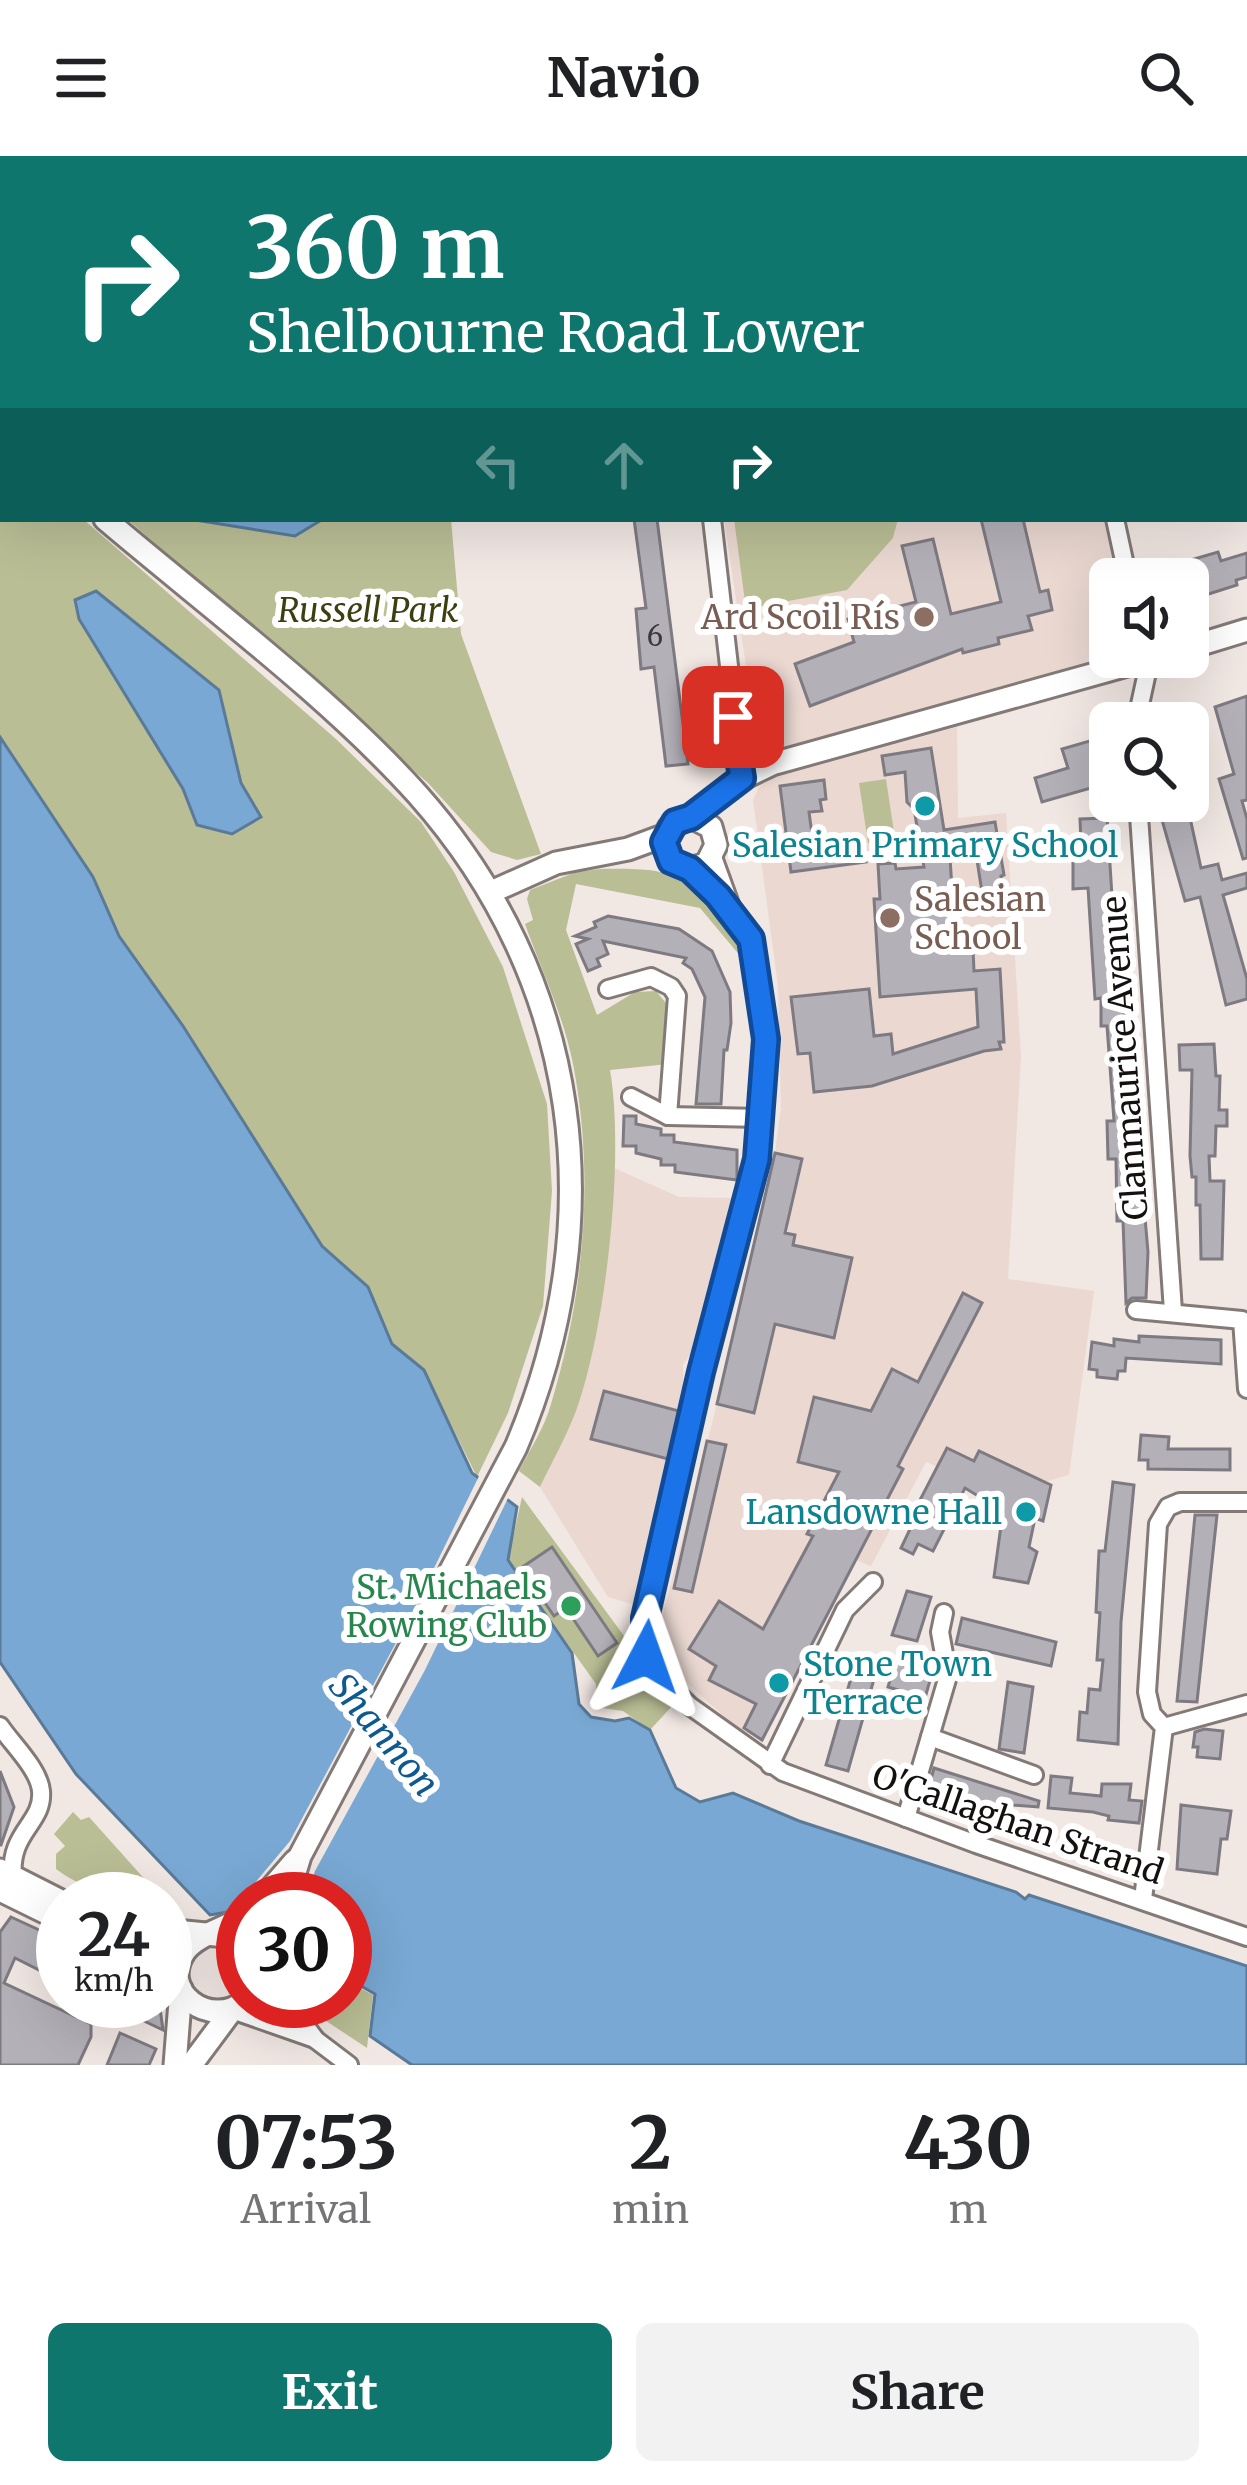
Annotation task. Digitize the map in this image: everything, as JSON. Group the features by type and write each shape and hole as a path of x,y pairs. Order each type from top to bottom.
{"main road":[{"path":"109,522 310,693 431,812 491,892 512,929 557,1057 568,1122 569,1248 537,1397 516,1447 295,1872"},
{"path":"1209,642 1247,630"},
{"path":"666,845 675,822 691,817 739,779 772,764 1089,675"},
{"path":"666,845 677,865 690,869 707,863 739,779"},
{"path":"691,817 705,822 714,845"},
{"path":"491,892 556,863 666,845"},
{"path":"286,1872 300,1856"},
{"path":"4,1880 36,1892"},
{"path":"4,1880 36,1902"},
{"path":"192,1933 214,1935"},
{"path":"192,1946 214,1935"},
{"path":"174,2028 175,2065"},
{"path":"191,2065 220,2028"}],"street":[{"path":"712,522 739,779"},
{"path":"1119,522 1125,558"},
{"name":"Clanmaurice Avenue","path":"1139,822 1173,1311"},
{"path":"714,845 734,916"},
{"path":"690,869 734,916"},
{"name":"O'Callaghan Strand","path":"734,916 751,939 757,959 766,1039 757,1159 701,1372 645,1618 646,1657 690,1706 770,1765 906,1818 1247,1937"},
{"path":"608,989 651,977 671,987 677,996 668,1116"},
{"path":"631,1096 668,1116 761,1118"},
{"path":"1136,1310 1242,1320 1247,1389"},
{"path":"1143,1899 1164,1727 1152,1714 1147,1693 1158,1524 1168,1507 1180,1502 1247,1502"},
{"path":"770,1765 845,1610 873,1582"},
{"path":"906,1818 950,1667 941,1641 944,1613"},
{"path":"1164,1727 1247,1704"},
{"path":"0,1726 41,1791 38,1810 13,1847 4,1880"},
{"path":"930,1737 1034,1774"},
{"path":"288,2028 316,2040 349,2065"},
{"path":"307,2028 316,2040"}],"shaded area":[{"name":"Ard Scoil Rís","path":"724,522 1105,522 1112,558 1089,558 1089,661 760,759"},
{"path":"957,727 958,818 1006,813 1021,1056 1008,1279 1094,1291 1069,1475 1041,1483 948,1471 926,1462 871,1566 856,1560 762,1740 731,1723 667,1664 657,1638 717,1404 775,1153 781,1107 778,986 753,800 769,779"},
{"path":"614,1168 679,1197 735,1198 697,1344 683,1365 684,1412 648,1539 635,1605 608,1597 540,1487 576,1410 598,1325"}],"green space":[{"path":"0,522 86,522 336,739 421,822 454,872 503,967 547,1104 552,1191 543,1306 508,1413 477,1477 424,1370 392,1344 368,1287 322,1246 183,1026 119,936 93,877 0,737","holes":["75,600 219,690 241,783 261,816 197,825 183,789 80,619"]},
{"name":"Russell Park","path":"130,522 208,522 295,536 318,522 451,522 461,634 541,854 517,860 491,852 428,783"},
{"path":"734,522 897,522 893,538 847,590 746,609"},
{"path":"886,779 895,839 868,843 859,783"},
{"path":"576,872 661,872 689,884 716,908 744,944 757,976 700,908 576,884 566,930 597,1015 635,992 656,991 670,1008 668,1064 610,1070 614,1194 604,1289 576,1411 540,1487 519,1471 548,1413 562,1363 578,1278 584,1192 580,1106 569,1046 525,924 533,920 527,899 530,890"},
{"name":"St. Michaels Rowing Club","path":"522,1497 674,1704 650,1730 623,1711 596,1707 596,1684 508,1560"},
{"path":"73,1812 81,1820 89,1817 138,1872 61,1872 56,1869 56,1854 65,1846 54,1834"},
{"path":"337,2028 369,2028 367,2048"}],"water":[{"path":"208,522 318,522 295,536"},
{"path":"96,591 219,690 241,783 261,817 232,834 197,825 183,789 79,619 75,600"},
{"name":"Shannon","path":"0,737 93,877 119,936 183,1026 322,1246 368,1287 392,1344 424,1370 472,1473 517,1507 508,1560 572,1653 579,1704 591,1717 629,1718 650,1730 676,1788 700,1802 733,1793 799,1821 1016,1892 1025,1899 1029,1895 1247,1966 1247,2065 412,2065 370,2036 375,1994 372,1872 216,1872 216,1914 210,1915 192,1896 192,1872 169,1872 76,1774 0,1662"}],"pier":[{"path":"481,1472 510,1494 425,1670 315,1872 264,1872 290,1841"}],"building":[{"path":"634,522 657,522 688,764 666,766 654,667 641,669 636,609 646,608"},
{"name":"Ard Scoil Rís","path":"982,522 1024,522 1040,592 1048,590 1052,610 1028,616 1032,630 998,638 999,644 963,653 962,649 810,706 795,664 854,642 848,619 916,602 902,546 933,539 951,614 1001,602"},
{"path":"1218,552 1221,561 1247,553 1247,577 1209,594 1209,558 1197,558"},
{"path":"1247,696 1247,800 1242,801 1247,858 1243,859 1219,779 1234,774 1215,707"},
{"path":"1089,741 1089,789 1042,802 1035,778 1068,768 1062,749"},
{"path":"931,748 944,830 995,822 1002,889 982,892 976,854 950,858 956,950 973,949 974,971 1000,969 1004,1042 999,1042 1001,1049 872,1086 814,1092 810,1053 798,1054 791,997 869,989 874,1036 891,1034 893,1054 978,1027 976,989 880,997 874,899 880,899 878,864 895,863 896,869 924,867 914,809 907,802 905,772 885,775 882,756"},
{"path":"824,780 822,811 809,812 813,842 832,839 833,848 863,844 866,862 791,872 780,786"},
{"path":"1080,819 1107,822 1119,1005 1124,1005 1124,1033 1129,1032 1148,1252 1146,1298 1126,1303 1116,1159 1108,1159 1107,1121 1114,1121 1107,1026 1101,1026 1101,998 1095,999 1088,888 1073,889 1073,845 1081,843"},
{"path":"1163,822 1191,822 1201,868 1218,864 1222,880 1247,873 1247,888 1223,895 1247,979 1247,999 1226,1005 1200,897 1185,901"},
{"path":"608,916 679,929 712,951 730,992 721,1104 696,1104 705,997 692,969 683,963 686,958 603,941 608,954 597,959 600,966 588,971 576,944 588,939 575,936"},
{"path":"1214,1044 1219,1110 1227,1110 1227,1126 1216,1126 1215,1156 1209,1156 1210,1181 1224,1181 1222,1259 1201,1259 1200,1205 1196,1205 1190,1156 1192,1070 1180,1070 1179,1045"},
{"path":"624,1116 636,1116 636,1124 661,1129 661,1135 674,1135 674,1142 737,1150 737,1180 675,1172 675,1165 661,1165 661,1159 636,1153 636,1146 623,1146"},
{"path":"775,1153 802,1159 785,1233 795,1235 793,1245 852,1258 834,1338 775,1324 754,1413 717,1404"},
{"path":"963,1293 982,1303 898,1466 903,1469 762,1740 744,1728 756,1704 709,1680 716,1666 689,1649 719,1601 763,1629 813,1536 807,1534 839,1472 798,1462 814,1397 871,1411 892,1369 918,1382"},
{"path":"1139,1336 1221,1340 1221,1364 1126,1358 1125,1371 1118,1371 1117,1379 1097,1377 1097,1370 1089,1369 1092,1342 1114,1346 1114,1339 1139,1342"},
{"path":"604,1391 679,1411 668,1459 591,1439"},
{"path":"1141,1435 1169,1437 1168,1449 1230,1449 1230,1470 1148,1469 1148,1460 1139,1460"},
{"path":"707,1441 726,1445 692,1592 674,1588"},
{"name":"Lansdowne Hall","path":"947,1448 974,1461 979,1451 1051,1485 1043,1521 1035,1518 1029,1547 1037,1552 1028,1583 994,1577 1003,1511 965,1488 933,1551 918,1544 913,1554 901,1548 912,1525 908,1523"},
{"path":"1113,1482 1134,1485 1121,1622 1118,1744 1078,1740 1080,1712 1087,1713 1089,1689 1100,1690 1099,1551 1105,1551"},
{"path":"1195,1515 1217,1515 1197,1702 1177,1701"},
{"path":"552,1547 617,1643 598,1656 566,1608 554,1616 521,1568"},
{"path":"907,1591 931,1597 917,1641 892,1635"},
{"path":"962,1618 1056,1642 1051,1666 956,1644"},
{"path":"896,1659 933,1670 925,1698 888,1687"},
{"path":"835,1661 876,1672 848,1771 826,1765 851,1678 831,1673"},
{"path":"1008,1682 1033,1687 1024,1753 999,1749"},
{"path":"1223,1731 1220,1759 1197,1757 1195,1732"},
{"path":"934,1768 1039,1801 1038,1807 962,1801 928,1790"},
{"path":"0,1771 14,1807 1,1845 0,1845"},
{"path":"1051,1776 1072,1778 1070,1793 1101,1796 1102,1784 1131,1784 1129,1800 1142,1801 1139,1823 1048,1808"},
{"path":"1181,1805 1231,1811 1227,1839 1221,1839 1217,1874 1177,1869"},
{"path":"11,1917 36,1929 36,1968 15,1958 4,1983 36,1998 36,2028 91,2028 78,2065 0,2065 0,1932"},
{"path":"120,2033 156,2049 149,2065 107,2065"}],"place":[{"name":"Ard Scoil Rís","path":"924,617"},
{"name":"Salesian Primary School","path":"925,806"},
{"name":"Salesian School","path":"890,918"},
{"name":"Lansdowne Hall","path":"1026,1512"},
{"name":"St. Michaels Rowing Club","path":"571,1606"},
{"name":"Stone Town Terrace","path":"779,1683"}],"route":[{"path":"646,1657 645,1618 701,1372 757,1159 761,1118 766,1039 751,939 718,896 690,869 671,861 664,842 675,822 691,817 742,778 733,717"}]}
